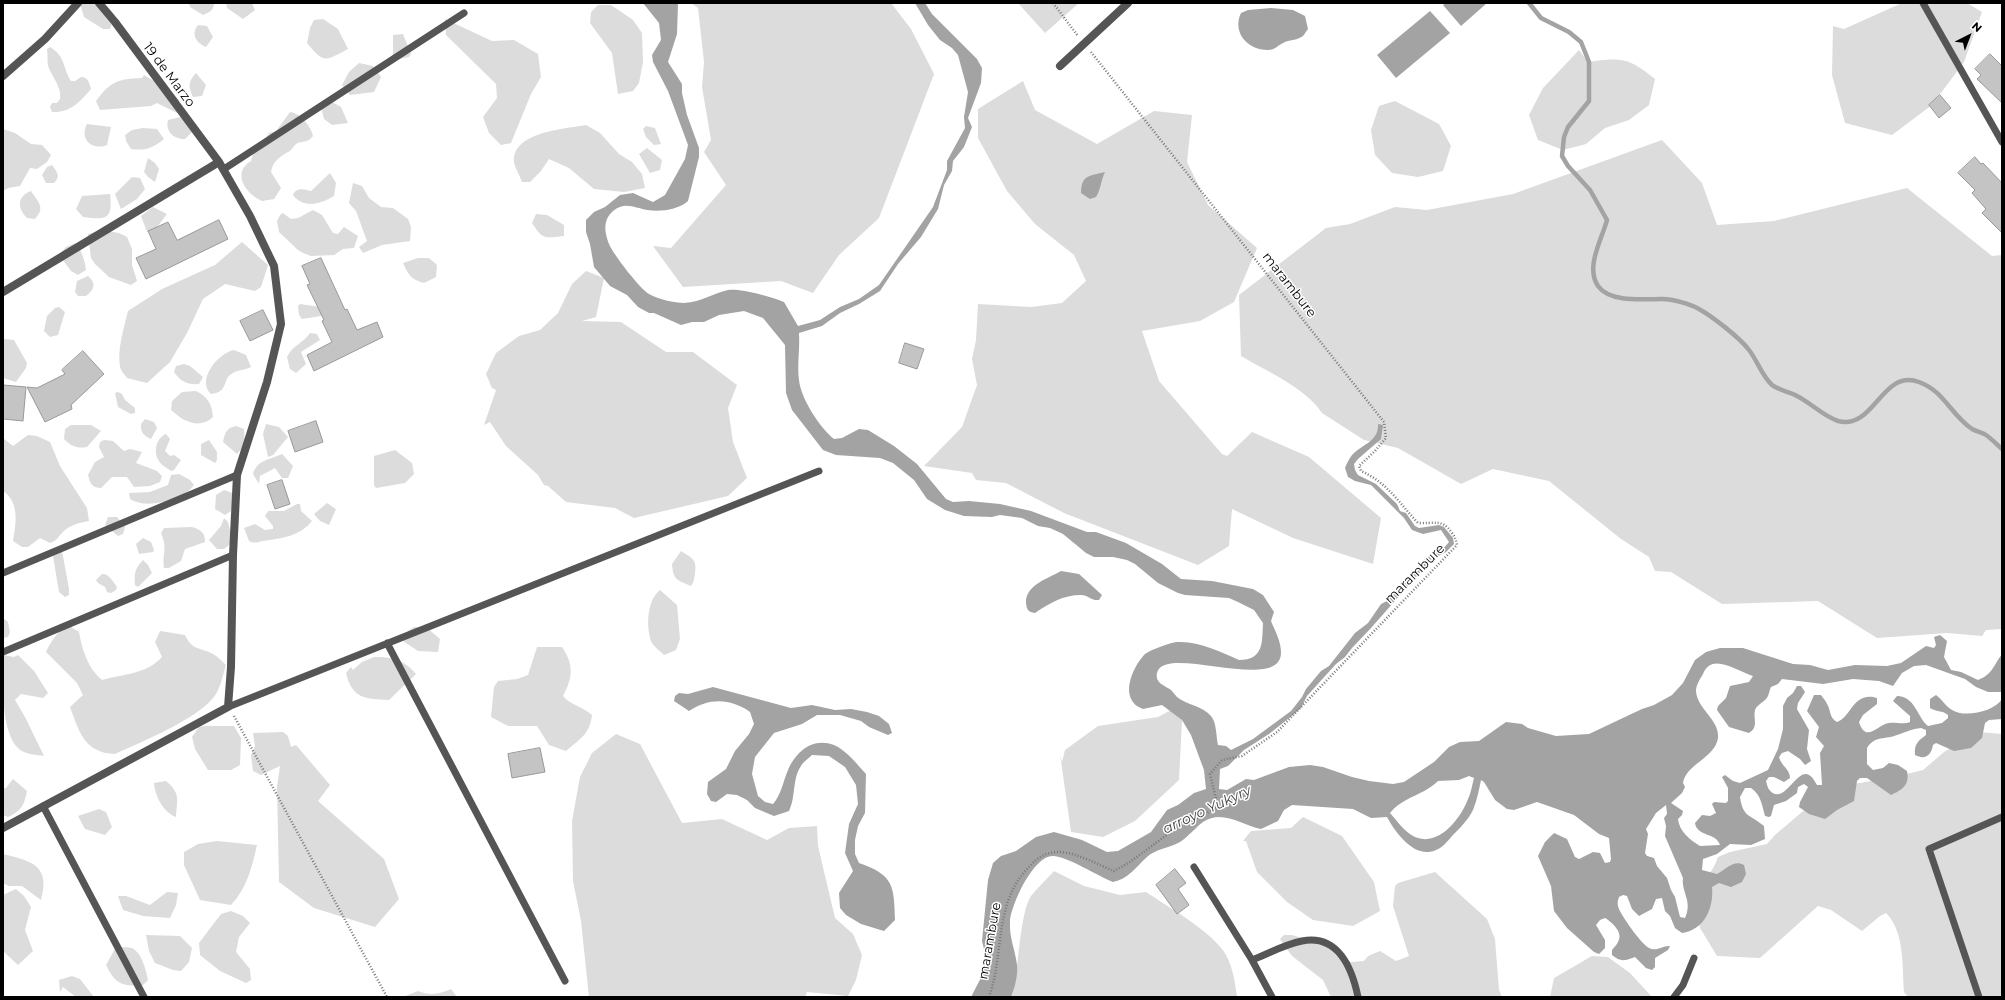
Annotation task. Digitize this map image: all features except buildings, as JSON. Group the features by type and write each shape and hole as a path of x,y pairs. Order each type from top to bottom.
{"street":[{"path":"3,76 45,39 78,3"},
{"name":"19 de Marzo","path":"99,3 115,22 224,169 250,216 274,266 280,324 267,382 237,475 233,555 231,667 228,707"},
{"path":"1060,66 1128,3"},
{"path":"3,292 219,162"},
{"path":"3,828 228,707"}],"lane":[{"path":"1923,3 2002,142"},
{"path":"224,169 464,13"},
{"path":"228,707 819,471"},
{"path":"3,573 237,475"},
{"path":"3,652 233,555"},
{"path":"387,644 566,981"},
{"path":"44,806 144,997"},
{"path":"1979,997 1929,848 2002,817"},
{"path":"1194,867 1252,960 1272,997"},
{"path":"1252,960 1301,941 1315,939 1326,942 1338,952 1351,969 1358,997"},
{"path":"1674,997 1683,985 1694,958"}],"path":[{"path":"1053,3 1082,40"},
{"name":"marambure","path":"989,997 995,979 1000,928 1010,892 1024,871 1039,856 1060,852 1084,858 1114,871 1130,862 1168,834 1218,807 1210,774 1222,760 1242,756 1277,732 1457,545 1456,540 1447,526 1437,522 1428,524 1418,523 1398,498 1373,477 1361,471 1359,466 1386,438 1384,422 1087,47"}],"shaded area":[{"path":"80,3 96,3 108,7 115,16 110,29 103,29 84,17"},
{"path":"189,3 214,3 214,6 212,10 203,15 190,7"},
{"path":"226,3 252,3 255,10 243,19 227,8"},
{"path":"691,3 891,3 911,29 934,74 879,218 839,255 813,293 781,281 683,287 653,246 671,248 726,185 704,152 711,140 702,87 704,62 698,8"},
{"path":"1018,3 1079,3 1045,33"},
{"path":"1902,3 1967,3 1982,12 1964,62 1932,105 1892,135 1845,123 1832,75 1833,26 1844,29"},
{"path":"598,5 611,5 633,20 642,33 643,62 639,83 633,91 618,94 612,53 590,23 591,12"},
{"path":"323,19 338,29 348,49 329,58 321,57 307,43 310,28 314,20"},
{"path":"445,19 492,41 514,40 538,54 541,77 531,94 511,143 501,145 489,133 483,117 497,98 496,84 446,35"},
{"path":"198,25 207,26 213,37 206,47 197,41 195,32"},
{"path":"403,34 411,54 409,57 393,60 393,35"},
{"path":"50,47 59,54 71,81 75,81 81,77 85,78 89,82 91,89 74,106 64,111 52,112 50,107 52,103 57,103 60,99 60,90 48,66 47,49"},
{"path":"1579,50 1588,62 1609,60 1624,61 1638,67 1655,79 1649,105 1629,120 1605,128 1586,144 1563,150 1538,140 1529,115 1543,88"},
{"path":"359,63 373,66 381,77 374,92 350,95 342,85 349,72"},
{"path":"196,73 206,85 202,96 193,97 190,90 190,84 191,79"},
{"path":"144,75 169,90 179,100 177,113 157,103 151,106 100,110 96,101 111,85 121,80 142,78"},
{"path":"1023,81 1035,110 1097,144 1154,111 1192,115 1187,162 1208,205 1257,248 1234,302 1200,321 1142,331 1159,381 1222,454 1227,456 1252,432 1309,457 1381,518 1373,564 1293,538 1232,509 1229,546 1198,565 1064,513 1006,483 976,480 972,473 924,466 962,427 977,385 972,359 976,340 978,304 1031,307 1062,303 1086,281 1074,255 1035,224 1007,191 978,138 978,109"},
{"path":"1395,101 1439,124 1451,146 1443,171 1418,177 1392,173 1375,155 1371,130 1379,106"},
{"path":"332,102 341,107 348,123 332,125 324,119 321,107"},
{"path":"290,112 301,117 310,128 313,136 307,141 296,144 290,151 276,161 271,172 281,188 274,199 262,201 256,198 246,188 241,177 242,171 251,161 254,153 269,133 276,131"},
{"path":"180,117 194,130 185,139 177,138 171,134 167,124 168,120"},
{"path":"87,124 111,127 107,145 96,146 88,142 85,134"},
{"path":"586,125 600,133 619,154 632,162 642,174 645,188 624,192 594,189 569,168 549,159 541,171 530,182 522,182 514,162 516,152 521,144 530,138 541,134"},
{"path":"646,126 655,128 661,144 654,145 646,137 643,129"},
{"path":"143,128 157,129 164,139 149,148 141,150 131,149 126,141 125,135 132,130"},
{"path":"3,129 15,133 31,144 42,145 51,155 47,162 37,169 30,168 20,186 8,188 3,191"},
{"path":"1662,140 1702,183 1717,225 1774,221 1907,188 1992,256 2002,255 2002,629 1986,630 1982,636 1947,633 1877,638 1818,601 1722,604 1671,572 1655,571 1649,557 1621,539 1549,481 1493,469 1461,484 1398,448 1364,440 1322,413 1315,404 1296,388 1241,356 1239,295 1326,228 1350,224 1395,207 1427,210 1513,194"},
{"path":"647,148 662,160 660,170 650,173 639,154"},
{"path":"148,158 155,163 159,169 155,182 144,172"},
{"path":"52,165 58,176 54,183 46,183 42,175 47,167"},
{"path":"330,173 336,183 334,196 318,203 307,204 297,199 293,195 294,192 298,190 303,189 311,191"},
{"path":"132,177 140,178 145,189 137,199 121,209 115,194"},
{"path":"353,183 362,186 369,198 381,207 393,208 408,219 411,227 410,241 382,245 363,253 359,247 367,241 356,211 349,203"},
{"path":"31,191 40,205 40,211 35,219 27,218 20,206 23,196"},
{"path":"110,194 111,203 109,213 102,218 83,217 76,209 82,196"},
{"path":"153,207 167,214 154,231 147,232 141,216"},
{"path":"313,210 322,215 333,233 338,234 344,227 358,236 354,248 343,249 334,255 311,256 298,250 279,232 277,221 283,213 291,219 298,218"},
{"path":"536,214 547,215 564,225 564,236 545,237 542,235 532,223"},
{"path":"102,230 119,233 127,237 132,249 132,265 137,281 131,285 109,277 95,264 91,258 88,234"},
{"path":"242,242 268,265 261,287 255,291 225,284 203,299 187,333 170,362 147,383 127,378 120,367 119,353 128,311 162,289 215,265"},
{"path":"76,243 80,249 86,270 78,275 71,271 59,255 66,247"},
{"path":"418,258 429,258 437,265 436,277 424,283 411,276 403,263"},
{"path":"586,271 604,278 596,317 582,321 621,322 666,352 693,352 737,385 728,408 733,442 747,478 728,496 634,518 615,508 566,502 548,486 544,485 538,475 506,446 490,422 484,425 496,390 492,388 486,374 496,353 519,336 540,330 558,313 572,284"},
{"path":"88,276 93,282 93,289 86,296 78,296 75,292 77,281"},
{"path":"300,304 320,307 327,312 321,316 302,319 299,315 298,306"},
{"path":"59,307 65,312 58,335 50,337 44,331 47,316 55,308"},
{"path":"310,333 317,334 320,340 301,352 306,364 296,373 290,369 287,357 289,353"},
{"path":"3,340 14,340 27,363 26,368 16,382 3,378"},
{"path":"234,350 246,355 251,367 233,373 227,379 221,391 211,394 207,388 207,375 222,356"},
{"path":"184,364 190,366 203,377 199,384 187,383 176,375 174,372 176,366"},
{"path":"196,391 209,401 213,417 202,423 191,422 181,418 171,410 172,401 182,392"},
{"path":"118,392 122,394 125,400 135,408 135,413 131,414 118,407 115,393"},
{"path":"145,419 154,422 157,428 151,439 144,435 141,429 141,424"},
{"path":"266,424 279,427 288,437 273,455 268,457 263,434"},
{"path":"71,425 91,425 101,431 87,447 77,447 64,439 65,429"},
{"path":"236,426 244,429 245,445 237,454 223,442 226,431"},
{"path":"166,434 170,439 165,451 170,456 174,455 181,460 174,470 171,471 160,462 156,454 156,446 158,442"},
{"path":"28,435 37,436 50,442 60,466 87,508 89,521 71,526 56,540 50,543 40,538 28,547 22,547 13,541 16,514 12,501 3,491 3,438 13,446"},
{"path":"104,440 113,441 124,451 130,449 142,452 136,463 157,471 162,476 160,482 150,486 134,487 127,477 112,477 101,488 93,486 88,475 95,462 104,457 99,447 100,442"},
{"path":"209,440 217,452 217,460 215,463 201,455 201,444"},
{"path":"395,450 412,463 414,474 405,483 376,488 374,485 374,456"},
{"path":"282,454 293,466 288,478 282,478 275,468 260,476 259,484 253,474 257,466 264,461"},
{"path":"179,474 190,480 194,485 182,495 164,502 145,504 130,499 129,493 150,492 168,485 171,475"},
{"path":"224,490 235,494 231,511 225,515 215,509 216,495"},
{"path":"327,503 336,509 329,525 320,521 314,514"},
{"path":"297,504 300,504 301,511 312,521 302,530 296,534 283,538 256,542 249,541 244,528 255,524 265,530 273,529 273,526 265,516 268,511 284,511"},
{"path":"108,517 117,517 125,527 123,534 118,536 105,525"},
{"path":"224,518 228,522 233,542 224,549 217,549 209,540 221,526"},
{"path":"192,527 202,532 205,542 185,549 181,561 169,568 164,568 164,544 161,533 164,528"},
{"path":"143,538 151,542 154,550 153,552 139,554 136,544"},
{"path":"62,551 69,589 69,595 65,597 59,592 53,556"},
{"path":"681,551 695,562 695,574 691,586 679,581 673,573 672,564"},
{"path":"143,560 148,565 152,573 138,587 135,585 135,574 138,566"},
{"path":"102,574 107,575 111,579 117,587 116,590 111,593 107,592 105,587 98,583 96,580"},
{"path":"660,590 677,605 680,639 676,650 664,655 652,643 648,628 652,600"},
{"path":"3,618 8,622 10,632 8,637 3,638"},
{"path":"71,627 79,632 86,658 93,670 102,680 134,673 156,663 162,657 155,642 160,631 185,635 193,646 213,654 226,665 216,694 198,712 154,736 115,754 96,750 84,739 76,724 70,707 83,695 77,683 46,652 53,640 62,630"},
{"path":"414,627 426,627 440,639 438,652 418,651 403,641 408,631"},
{"path":"537,647 562,647 569,660 571,671 569,683 563,696 592,715 587,732 566,751 549,745 537,726 508,726 491,717 494,687 498,681 517,679 528,675"},
{"path":"3,655 14,657 18,655 34,671 48,693 43,698 21,694 15,700 44,756 20,750 9,732 4,706"},
{"path":"374,657 392,658 402,662 416,674 389,700 373,699 361,696 356,693 349,682 346,673 351,667 353,670 362,662"},
{"path":"1173,709 1182,720 1179,780 1135,821 1103,837 1071,832 1060,754 1062,762 1065,750 1098,726 1158,717"},
{"path":"234,726 241,738 240,765 231,770 208,770 195,749 192,737 199,727"},
{"path":"283,732 288,736 291,747 296,745 330,785 318,801 384,859 399,899 375,927 314,908 279,882 277,787 280,766 261,775 253,771 251,755 255,746 253,733"},
{"path":"1979,732 2002,734 2002,997 1908,997 1904,992 1900,939 1897,930 1886,913 1862,931 1831,910 1818,906 1760,958 1717,956 1700,928 1693,887 1709,874 1718,857 1730,852 1767,844 1775,835 1802,812 1842,786 1895,777 1923,770 1944,752"},
{"path":"616,734 640,744 682,823 722,819 767,840 789,828 817,826 818,846 835,918 853,934 862,955 856,980 848,996 807,992 805,997 589,997 581,921 573,881 572,821 580,777 592,753"},
{"path":"13,779 27,791 25,801 19,810 8,817 3,815 3,788 6,788"},
{"path":"166,781 176,793 176,817 171,815 160,803 156,793 154,783"},
{"path":"99,809 106,812 112,827 105,835 85,829 78,816"},
{"path":"1303,817 1342,836 1374,882 1380,911 1353,926 1313,920 1287,902 1257,872 1246,841 1243,841 1251,831 1291,828"},
{"path":"217,841 257,845 251,869 245,884 231,905 200,900 184,865 184,852 198,844"},
{"path":"3,854 30,862 41,872 43,888 41,900 22,886 9,886 3,883"},
{"path":"1054,871 1084,886 1120,895 1146,892 1189,920 1211,938 1226,955 1232,970 1237,997 1012,997 1027,905 1031,896"},
{"path":"1435,872 1487,919 1495,939 1499,990 1502,997 1331,997 1323,980 1292,956 1280,939 1284,935 1292,935 1327,945 1337,956 1351,962 1364,961 1368,956 1380,951 1396,961 1409,956 1393,906 1395,886 1398,883"},
{"path":"16,889 24,896 31,907 25,930 33,951 18,965 3,951 3,895"},
{"path":"167,892 178,893 176,905 170,918 143,916 123,910 118,896 126,896 150,905"},
{"path":"231,911 243,916 250,923 239,937 236,952 250,969 251,980 246,983 220,971 200,955 199,943 221,914"},
{"path":"146,935 180,936 192,948 189,962 181,971 173,970 155,963 149,951"},
{"path":"116,947 132,948 138,954 143,962 148,980 143,985 125,985 120,983 109,971 106,965"},
{"path":"1592,956 1608,957 1630,973 1652,997 1550,997 1554,978"},
{"path":"72,976 80,979 94,997 76,997 63,987 60,992 59,980"},
{"path":"451,989 457,997 403,997 418,991 427,994 435,994"}],"water":[{"name":"arroyo Yukyry","path":"643,3 678,3 677,34 668,62 682,84 682,93 687,115 699,148 699,157 688,201 674,208 657,211 626,206 617,208 607,219 605,227 609,244 633,279 652,296 684,303 696,301 728,290 765,295 784,302 798,326 820,320 840,307 859,299 879,285 933,207 947,170 947,161 965,128 964,117 968,92 958,55 952,48 940,40 928,25 915,3 925,3 932,14 977,59 982,68 981,83 968,118 972,127 964,147 953,161 952,171 944,185 938,209 921,237 898,264 880,291 859,304 840,313 822,326 799,333 798,374 803,396 817,421 834,439 842,438 859,429 868,430 894,446 917,464 946,499 953,502 969,501 1000,504 1031,511 1087,532 1096,532 1126,543 1162,564 1181,579 1212,581 1253,589 1263,595 1274,612 1271,621 1278,636 1281,653 1276,664 1262,669 1243,669 1179,663 1164,665 1157,673 1157,679 1177,697 1204,710 1211,716 1215,726 1218,745 1226,746 1231,750 1253,739 1291,711 1321,671 1329,666 1355,633 1368,623 1381,604 1387,601 1426,558 1443,549 1449,542 1441,530 1423,534 1412,530 1404,518 1371,485 1355,481 1348,477 1345,468 1353,454 1370,442 1378,430 1378,424 1383,425 1381,439 1358,459 1354,464 1355,470 1358,475 1376,484 1397,504 1400,511 1406,513 1415,526 1419,528 1439,525 1444,527 1453,538 1454,544 1446,552 1431,560 1345,657 1336,664 1307,696 1301,708 1269,734 1244,750 1228,766 1220,769 1219,789 1227,790 1246,779 1254,780 1289,767 1310,765 1323,767 1369,781 1393,784 1404,782 1434,762 1449,747 1460,742 1479,741 1506,722 1522,724 1528,728 1556,736 1589,734 1642,709 1654,705 1672,695 1683,683 1695,660 1706,652 1720,648 1743,648 1793,664 1810,665 1828,670 1855,665 1887,666 1901,663 1926,646 1934,648 1936,645 1934,637 1940,635 1947,641 1944,657 1951,670 1961,672 1978,680 1990,672 2002,654 2002,692 1988,692 1976,687 1965,679 1926,665 1914,666 1902,673 1893,686 1879,681 1853,679 1823,684 1782,679 1778,684 1771,687 1767,698 1756,708 1755,725 1749,733 1729,727 1717,710 1718,706 1726,698 1730,686 1749,682 1753,676 1725,665 1712,664 1707,668 1698,682 1696,691 1700,703 1716,726 1718,738 1716,745 1712,751 1685,776 1683,783 1685,787 1682,793 1671,803 1683,811 1682,815 1678,819 1680,827 1689,838 1700,846 1720,845 1715,838 1699,831 1695,823 1702,815 1710,816 1716,813 1712,804 1714,802 1726,803 1728,801 1728,788 1722,777 1725,775 1733,781 1740,783 1768,770 1778,749 1783,729 1783,706 1787,698 1793,693 1797,686 1801,686 1805,692 1798,703 1797,709 1809,730 1807,749 1811,761 1805,765 1800,759 1788,751 1782,753 1779,757 1789,772 1790,778 1784,782 1774,777 1769,777 1766,781 1768,788 1774,793 1779,794 1804,774 1813,778 1817,785 1822,785 1820,753 1824,746 1816,737 1819,727 1807,711 1814,695 1821,695 1827,703 1831,716 1837,722 1846,716 1857,701 1869,697 1877,698 1877,704 1863,715 1859,722 1865,732 1872,731 1889,723 1910,722 1910,716 1893,701 1897,696 1908,699 1928,726 1942,723 1948,718 1946,713 1930,708 1930,699 1936,695 1952,710 1964,713 1986,710 1998,704 2002,699 2002,719 1989,720 1985,723 1982,738 1971,748 1954,751 1936,743 1933,745 1931,752 1925,757 1915,755 1917,743 1926,735 1926,730 1921,728 1873,741 1867,748 1867,764 1873,770 1883,768 1889,763 1898,765 1907,771 1908,776 1906,783 1902,789 1891,795 1867,778 1860,778 1857,781 1854,801 1837,810 1825,819 1809,814 1799,807 1808,787 1804,784 1798,787 1797,793 1786,801 1774,805 1771,816 1769,817 1765,816 1761,800 1757,794 1751,788 1745,788 1740,797 1741,804 1748,815 1764,826 1765,839 1751,845 1730,844 1717,854 1703,859 1702,870 1717,874 1730,865 1740,863 1744,865 1746,874 1742,882 1731,887 1719,883 1712,887 1709,910 1702,922 1697,927 1682,933 1675,928 1670,916 1665,911 1662,898 1656,899 1652,909 1639,916 1632,909 1627,896 1623,895 1619,897 1619,910 1626,922 1646,946 1652,949 1657,949 1670,946 1668,950 1655,958 1655,967 1652,970 1646,968 1635,957 1623,960 1612,955 1612,950 1618,943 1619,935 1614,925 1605,918 1600,920 1596,925 1605,940 1605,948 1599,954 1594,952 1567,928 1554,911 1551,886 1538,856 1545,842 1554,833 1567,839 1575,857 1579,859 1593,852 1600,853 1605,863 1610,862 1611,859 1609,838 1599,834 1574,815 1537,802 1514,810 1507,809 1495,800 1484,782 1481,780 1476,802 1469,817 1443,846 1428,852 1413,848 1407,843 1400,837 1387,817 1371,818 1353,809 1292,805 1284,810 1278,821 1261,829 1225,817 1210,818 1203,822 1180,842 1150,854 1127,876 1118,881 1113,882 1060,857 1046,857 1032,871 1025,881 1015,903 1010,920 1010,933 1017,969 1017,977 1011,997 971,997 984,972 985,953 982,941 988,880 993,863 1001,856 1016,851 1036,837 1054,832 1082,840 1107,852 1118,851 1151,832 1167,810 1178,805 1194,793 1206,789 1204,770 1191,735 1182,720 1162,705 1143,709 1135,705 1131,699 1129,691 1130,684 1132,675 1139,661 1144,655 1151,651 1175,642 1194,643 1239,660 1247,659 1253,657 1260,649 1262,643 1263,623 1254,610 1229,598 1185,595 1178,593 1158,583 1135,564 1127,560 1113,557 1094,557 1086,553 1063,534 1050,528 1038,526 1022,518 1000,515 992,517 964,516 945,510 927,499 914,480 893,463 880,458 836,455 823,450 792,410 786,393 785,345 763,318 744,311 719,315 704,322 692,322 681,325 654,313 649,313 638,307 627,295 610,286 594,267 590,244 586,232 586,220 594,212 605,207 620,195 633,193 653,202 665,195 685,159 688,145 668,91 653,62 652,55 661,40 659,23","holes":["1469,776 1474,778 1465,806 1455,822 1442,834 1434,838 1418,838 1410,834 1390,813 1401,803 1426,790 1438,781 1459,780","1666,805 1667,814 1664,818 1666,826 1665,836 1683,878 1688,907 1685,918 1680,917 1675,897 1667,878 1657,866 1654,858 1647,856 1645,853 1648,834 1646,829 1656,813"]},
{"path":"1446,3 1487,3 1461,26 1443,5"},
{"path":"1271,8 1293,10 1305,16 1308,29 1304,35 1268,50 1254,47 1243,39 1238,27 1241,13 1248,10"},
{"path":"1430,11 1450,33 1396,78 1377,55"},
{"path":"1105,172 1096,197 1090,199 1081,193 1082,183 1087,177"},
{"path":"1061,571 1079,574 1102,595 1099,600 1094,600 1083,595 1074,595 1057,600 1035,613 1029,611 1026,603 1029,591 1044,579"},
{"path":"713,687 791,708 812,705 835,710 851,709 867,712 879,716 889,724 892,733 888,735 869,727 861,721 840,715 817,715 802,724 774,733 755,757 752,774 758,796 765,802 773,804 778,797 788,770 795,757 800,752 812,745 826,743 843,750 866,774 865,813 858,826 855,840 855,854 859,863 879,872 886,877 890,883 894,898 895,920 884,931 861,924 846,915 840,908 839,893 853,871 845,853 849,824 858,804 856,785 845,767 829,756 812,755 803,763 798,771 793,800 789,811 774,816 755,808 747,800 737,795 727,794 716,802 711,801 707,794 708,782 726,769 735,751 749,734 754,724 750,712 735,704 720,701 712,702 689,711 674,701 675,696 679,693 688,694"}],"waterway":[{"path":"1529,3 1541,18 1569,32 1581,42 1589,62 1589,101 1568,127 1564,137 1562,156 1568,166 1590,190 1607,220 1596,253 1593,270 1594,278 1598,286 1603,291 1619,298 1671,300 1699,309 1726,328 1745,345 1765,377 1772,385 1797,396 1827,416 1838,421 1850,422 1861,417 1896,384 1906,380 1919,382 1935,391 1958,417 1972,429 1983,433 2002,449"}]}
